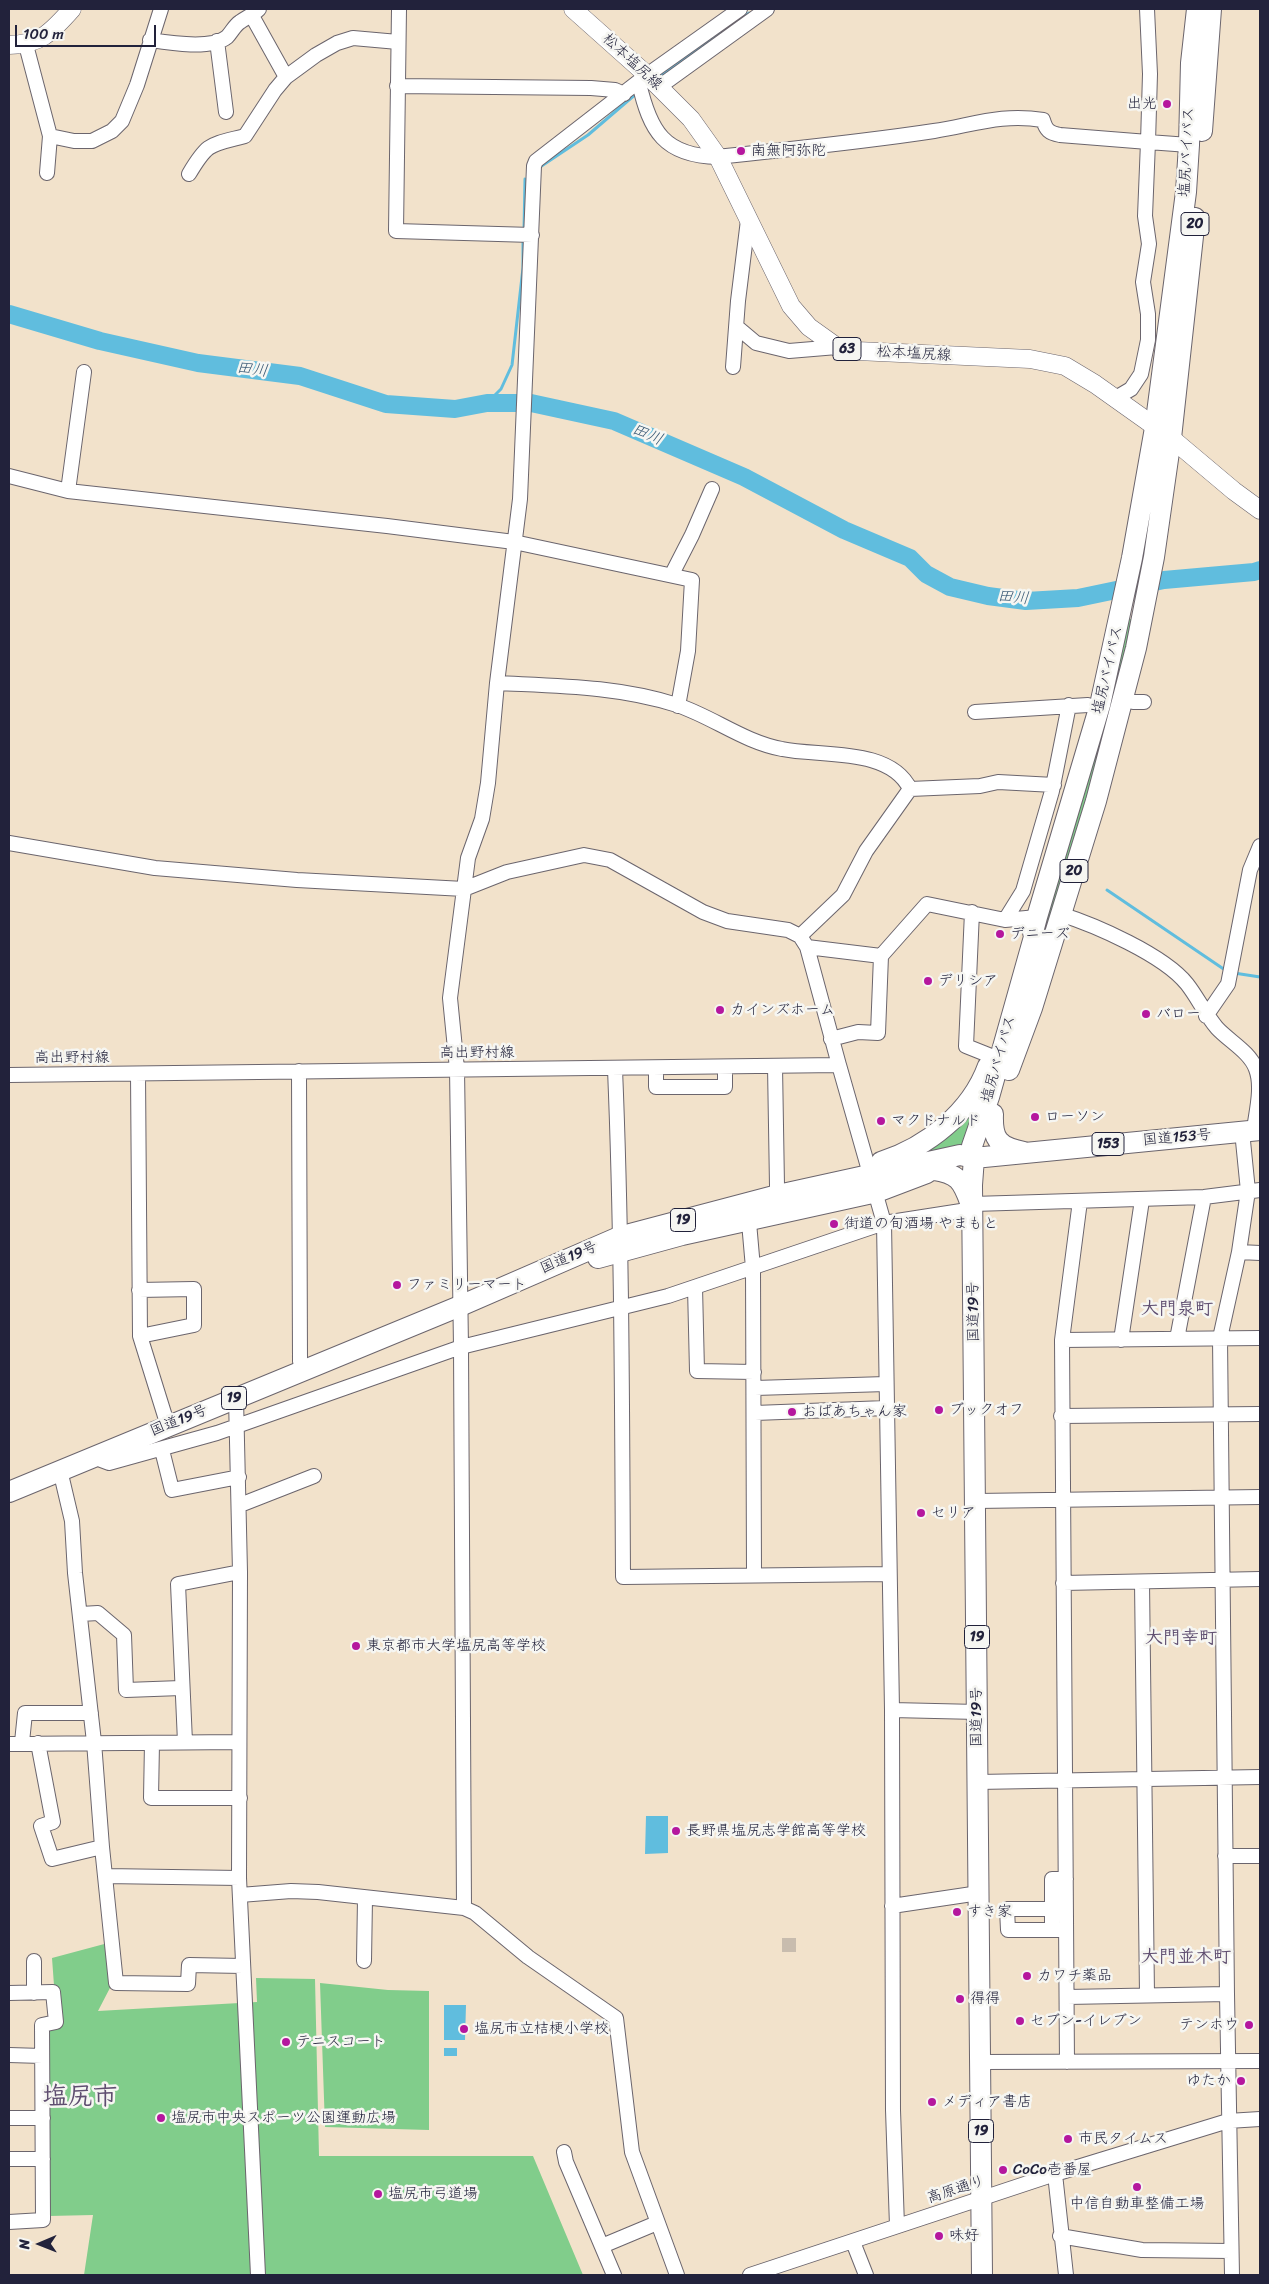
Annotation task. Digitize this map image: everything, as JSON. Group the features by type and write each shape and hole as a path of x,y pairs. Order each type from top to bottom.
{"highway":[{"name":"塩尻バイパス","path":"974,1158 993,1114 1032,1008 1110,753 1154,556 1189,145 1191,63 1197,9"},
{"name":"塩尻バイパス","path":"974,1158 972,1146 1004,1044 1034,937 1035,924 1098,714 1132,558 1163,433 1192,257 1212,9"},
{"path":"779,1204 872,1178 936,1135 952,1119 974,1094 984,1076 1029,936 1035,924"},
{"path":"993,1114 992,1130 996,1138 1012,1150 1027,1153"},
{"name":"国道153号","path":"974,1158 1252,1130"},
{"name":"国道19号","path":"9,1492 302,1370 460,1306 571,1266 620,1244 779,1204 960,1155 974,1158"},
{"name":"国道19号","path":"872,1178 962,1165 974,1158"},
{"name":"国道19号","path":"974,1158 969,1208 976,1501 982,2275"},
{"path":"934,1170 953,1175 960,1180 969,1208"}],"main road":[{"path":"17,45 46,36 72,9"},
{"name":"松本塩尻線","path":"573,9 648,84 691,119 718,157 791,306 809,327 836,347 883,353 1039,361 1065,366 1095,384 1163,433 1260,510"}],"street":[{"path":"50,136 74,141 92,141 112,131 122,121 137,85 161,9"},
{"path":"399,9 396,231 526,235"},
{"path":"648,84 740,9"},
{"path":"464,1908 461,1347 457,1069 450,998 468,858 482,819 488,783 496,683 520,499 525,388 526,235 534,166 536,162 624,94 648,84 766,9"},
{"path":"1114,399 1130,389 1141,374 1148,340 1148,314 1143,282 1149,244 1145,216 1150,74 1147,9"},
{"path":"150,40 185,44 217,41 226,37 239,22 255,12 286,77"},
{"path":"189,174 203,151 210,145 245,136 275,90 299,66 336,43 353,38 398,42"},
{"path":"217,41 226,112"},
{"path":"17,45 50,136 47,173"},
{"path":"648,84 649,120 658,135 676,149 700,156 718,157 934,132 1003,117 1021,116 1043,120 1046,128 1052,134 1189,145"},
{"path":"397,86 590,88 615,90 624,94"},
{"path":"733,367 748,220"},
{"path":"737,327 756,343 789,350 836,347"},
{"path":"68,491 84,372"},
{"path":"9,476 68,491 514,542 672,574 692,580 688,651 678,706"},
{"path":"672,574 712,489"},
{"path":"496,683 620,691 678,706 751,740 782,749 850,755 884,764 902,776 910,789"},
{"path":"975,712 1088,705"},
{"path":"1005,920 1023,891 1054,785 1069,706"},
{"path":"910,789 980,786 998,782 1054,785"},
{"path":"804,941 843,895 866,851 910,789"},
{"path":"9,843 156,868 297,880 464,889 507,872 584,855 610,860 703,912 727,921 788,930 804,941 881,956"},
{"path":"1206,1016 1228,984 1260,846"},
{"path":"832,1038 858,1032 878,1033 881,956 927,904 1005,920 1035,924"},
{"path":"972,912 966,1046 992,1056"},
{"path":"1060,914 1085,922 1163,964 1186,983 1206,1016 1251,1059 1257,1070 1258,1084 1252,1130 1254,1190 1220,1338 1228,2120 1232,2275"},
{"path":"804,941 884,1223 892,1710 894,2120 897,2226"},
{"name":"高出野村線","path":"9,1075 457,1069 656,1069 839,1065"},
{"path":"775,1066 779,1204"},
{"path":"656,1069 656,1087 725,1087 725,1067"},
{"path":"615,1069 620,1244 623,1577 889,1574"},
{"path":"299,1071 299,1311 300,1361 302,1370"},
{"path":"138,1074 140,1336 168,1426"},
{"path":"98,1454 101,1460 109,1463 162,1450 461,1347 638,1305 884,1223 969,1208 1080,1201 1204,1198 1254,1190"},
{"path":"1177,1339 1204,1198"},
{"path":"1121,1340 1142,1200"},
{"path":"1067,2062 1064,1584 1061,1500 1062,1340 1080,1201"},
{"path":"748,1212 753,1268 755,1413 754,1575"},
{"path":"1239,1252 1260,1252"},
{"path":"696,1287 697,1371 754,1372"},
{"path":"139,1290 194,1289 194,1324 140,1336"},
{"path":"1062,1340 1260,1338"},
{"path":"754,1388 886,1384"},
{"path":"236,1398 240,1505 239,1878 258,2275"},
{"path":"755,1413 886,1408"},
{"path":"1062,1416 1260,1414"},
{"path":"162,1450 172,1490 239,1477"},
{"path":"60,1470 72,1521 75,1573 94,1742 102,1847 116,1983 188,1984 189,1965 243,1966"},
{"path":"240,1505 314,1476"},
{"path":"976,1501 1260,1497"},
{"path":"185,1742 181,1688 178,1584 240,1572"},
{"path":"1064,1584 1260,1579"},
{"path":"1142,1582 1147,1995"},
{"path":"81,1614 98,1613 124,1635 126,1690 181,1688"},
{"path":"892,1710 978,1712"},
{"path":"91,1713 24,1713 15,1743 75,1745 94,1742 239,1742"},
{"path":"38,1743 53,1822 41,1826 52,1859 102,1847"},
{"path":"152,1743 151,1798 240,1798"},
{"path":"977,1782 1260,1777"},
{"path":"1225,1856 1260,1856"},
{"path":"105,1876 239,1878"},
{"path":"1052,1930 1052,1879 1066,1879"},
{"path":"240,1895 291,1891 464,1908 475,1914 541,1967 616,2018 632,2152 677,2275"},
{"path":"892,1906 979,1893"},
{"path":"364,1961 365,1898"},
{"path":"1052,1909 1007,1909 1008,1930 1066,1930"},
{"path":"34,1961 34,1993"},
{"path":"9,1993 53,1992 56,2022 42,2025 43,2220 9,2222 9,2226"},
{"path":"1067,1997 1227,1994"},
{"path":"9,2055 42,2056"},
{"path":"981,2062 1260,2061"},
{"path":"9,2118 43,2118"},
{"name":"高原通り","path":"750,2275 774,2272 897,2226 1228,2120 1260,2119"},
{"path":"564,2152 566,2162 614,2275"},
{"path":"9,2159 43,2158"},
{"path":"1055,2174 1060,2236 1066,2275"},
{"path":"602,2246 657,2223"},
{"path":"1060,2236 1142,2250 1231,2251"},
{"path":"853,2242 866,2275"}],"green space":[{"path":"1128,619 1131,619 1130,646 1101,766 984,1122"},
{"path":"983,1095 964,1147 925,1153 953,1133"},
{"path":"108,1943 112,1984 98,2011 257,2002 256,1978 315,1979 319,2156 533,2156 583,2275 84,2275 93,2215 49,2216 44,2030 57,2026 52,1958"},
{"path":"320,1983 388,1990 429,1991 429,2130 325,2127"}],"water":[{"path":"646,1816 668,1816 668,1853 645,1854"},
{"path":"444,2005 466,2005 465,2040 444,2040"},
{"path":"444,2048 457,2048 457,2056 444,2056"}],"waterway":[{"path":"658,78 749,13"},
{"path":"540,167 588,135 637,93"},
{"path":"524,230 525,179"},
{"path":"487,403 501,389 512,365 523,268 523,239"},
{"name":"田川","path":"9,314 100,341 198,363 300,376 386,404 455,409 487,403 531,403 614,421 744,477 844,530 910,558 926,574 950,587 988,596 1026,601 1078,598 1164,580 1260,570"},
{"path":"1107,890 1228,972"},
{"path":"1234,973 1260,977"}],"tunnel":[{"path":"782,1945 796,1945"}],"place":[{"name":"出光","path":"1167,104"},
{"name":"南無阿弥陀","path":"741,151"},
{"name":"デニーズ","path":"1000,934"},
{"name":"デリシア","path":"928,981"},
{"name":"カインズホーム","path":"720,1010"},
{"name":"バロー","path":"1146,1014"},
{"name":"ローソン","path":"1035,1117"},
{"name":"マクドナルド","path":"881,1121"},
{"name":"街道の旬酒場 やまもと","path":"834,1224"},
{"name":"ファミリーマート","path":"397,1285"},
{"name":"ブックオフ","path":"939,1410"},
{"name":"おばあちゃん家","path":"792,1412"},
{"name":"セリア","path":"921,1513"},
{"name":"東京都市大学塩尻高等学校","path":"356,1646"},
{"name":"長野県塩尻志学館高等学校","path":"676,1831"},
{"name":"すき家","path":"957,1912"},
{"name":"カワチ薬品","path":"1027,1976"},
{"name":"得得","path":"960,1999"},
{"name":"セブン-イレブン","path":"1020,2021"},
{"name":"テンホウ","path":"1249,2025"},
{"name":"塩尻市立桔梗小学校","path":"464,2029"},
{"name":"テニスコート","path":"286,2042"},
{"name":"ゆたか","path":"1241,2081"},
{"name":"メディア書店","path":"932,2102"},
{"name":"塩尻市中央スポーツ公園運動広場","path":"161,2118"},
{"name":"市民タイムス","path":"1068,2139"},
{"name":"CoCo壱番屋","path":"1003,2170"},
{"name":"中信自動車整備工場","path":"1137,2187"},
{"name":"塩尻市弓道場","path":"378,2194"},
{"name":"味好","path":"939,2236"}],"district":[{"name":"大門泉町","path":"1177,1309"},
{"name":"大門幸町","path":"1181,1638"},
{"name":"大門並木町","path":"1186,1957"},
{"name":"塩尻市","path":"80,2098"}]}
